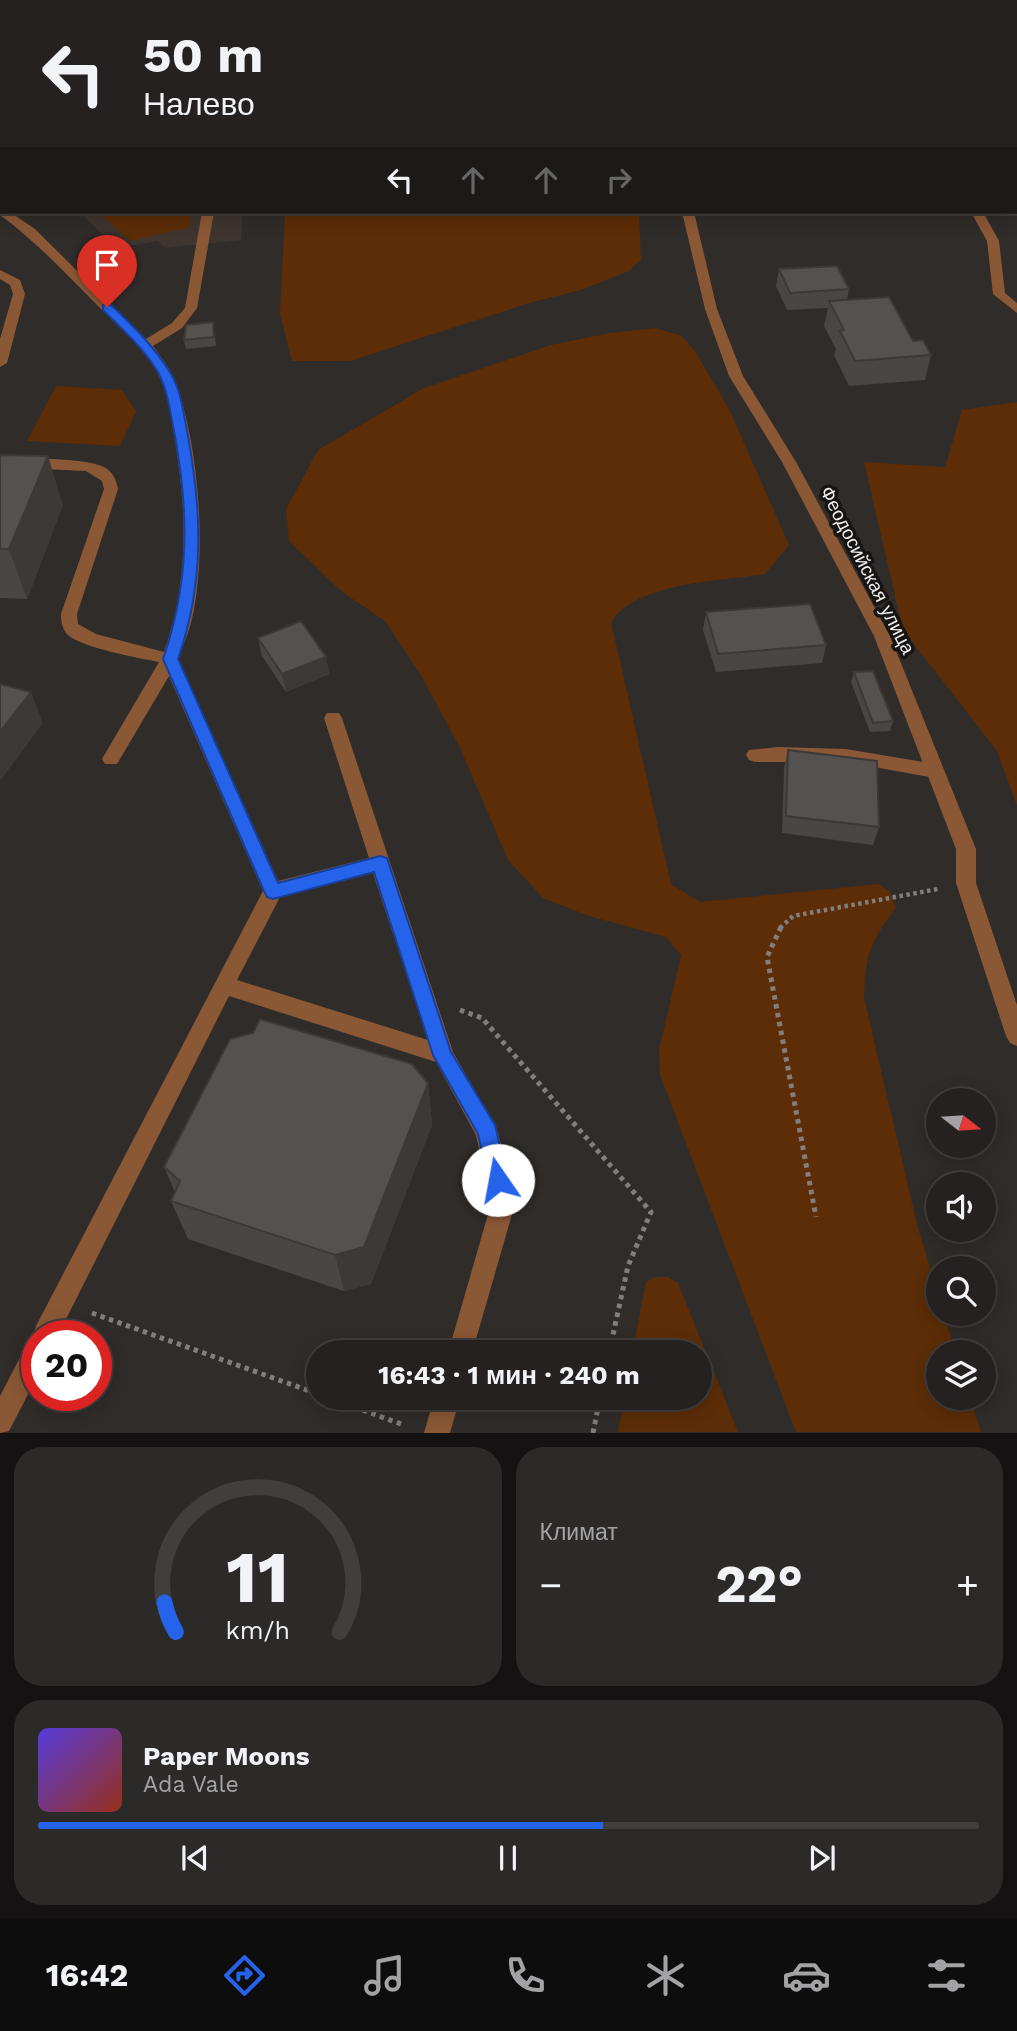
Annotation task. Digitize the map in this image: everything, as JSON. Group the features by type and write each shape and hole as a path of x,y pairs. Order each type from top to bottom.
{"street":[{"path":"5,214 31,232 145,345 166,375 173,392 188,473 193,539 189,587 183,622 170,659 111,760"},
{"path":"145,345 172,330 185,319 191,308 208,214"},
{"name":"Феодосийская улица","path":"688,214 711,309 736,376 789,462 882,636 966,849 966,883 1017,1036"},
{"path":"978,214 993,242 999,294 1017,309"},
{"path":"0,274 16,283 19,294 0,363"},
{"path":"0,462 87,467 100,471 109,479 111,489 69,614 69,624 74,631 87,637 170,659"},
{"path":"170,659 273,891"},
{"path":"334,718 443,1055 487,1132 503,1204 464,1340"},
{"path":"755,755 827,753 935,771"},
{"path":"52,1320 273,891 380,863"},
{"path":"224,985 443,1055"},
{"path":"0,1422 21,1382"},
{"path":"425,1430 439,1410"}],"path":[{"path":"816,1217 767,957 782,924 793,916 966,883"},
{"path":"482,1018 651,1212 628,1266 612,1340"},
{"path":"61,1302 306,1390"},
{"path":"365,1410 425,1430"},
{"path":"593,1433 598,1410"}],"shaded area":[{"path":"81,214 243,214 241,240 165,248 158,241 117,248"},
{"path":"100,214 190,214 190,227 130,241"},
{"path":"285,214 639,214 641,260 629,271 581,290 529,303 350,361 292,361 280,313"},
{"path":"656,328 682,336 695,351 729,409 789,545 765,574 660,591 623,609 611,622 671,884 700,902 879,884 890,892 896,908 871,950 864,998 926,1256 926,1326 948,1326 952,1340 926,1340 926,1410 974,1410 981,1432 796,1432 660,1075 659,1050 681,955 666,937 589,916 543,898 508,860 460,748 423,679 386,622 341,591 289,541 286,509 318,450 424,388 551,345 610,333"},
{"path":"56,386 122,390 136,411 120,446 27,441"},
{"path":"1017,402 1017,806 997,751 903,630 864,462 945,467 962,410"},
{"path":"655,1277 668,1277 678,1283 701,1340 635,1340 646,1282"},
{"path":"712,1367 738,1432 618,1432 622,1410 712,1410"}],"building":[{"path":"837,266 849,289 790,293 779,269"},
{"path":"889,297 913,341 923,340 931,355 855,361 840,331 844,330 829,301"},
{"path":"213,322 214,337 184,340 186,325"},
{"path":"0,455 48,456 9,549 0,549"},
{"path":"810,604 826,645 718,654 706,612"},
{"path":"301,621 326,657 282,674 258,638"},
{"path":"873,671 893,721 873,723 854,672"},
{"path":"0,684 31,692 0,732"},
{"path":"788,750 877,761 879,827 786,816"},
{"path":"260,1019 412,1064 428,1083 364,1247 335,1255 171,1201 180,1181 164,1167 230,1039 253,1033"}],"route":[{"path":"107,307 145,345 166,375 173,392 188,473 193,539 183,622 170,659 273,891 380,863 443,1055 487,1132 498,1180"}]}
